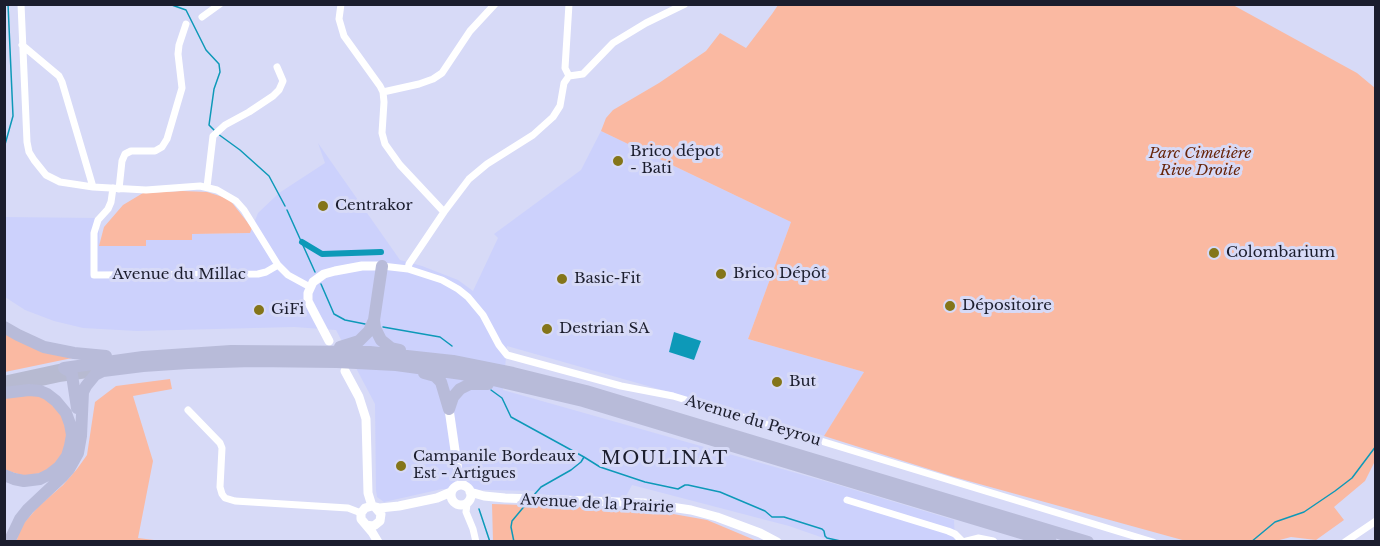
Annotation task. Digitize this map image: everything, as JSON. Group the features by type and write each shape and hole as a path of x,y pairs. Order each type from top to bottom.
{"highway":[{"path":"382,266 374,321 381,340 391,348 493,365 513,373"},
{"path":"4,327 29,341 60,351 88,355 143,357 352,344 365,336 374,321"},
{"path":"324,346 430,358 513,373 586,392 1088,542"},
{"path":"81,436 68,372 143,357"},
{"path":"9,542 28,508 62,477 78,453 83,395 90,380 103,371 188,363 252,361 341,367 423,368 521,386 628,414 1051,542"},
{"path":"341,367 416,372 435,376 443,386 449,409"},
{"path":"449,409 456,392 470,384 521,386"},
{"path":"4,393 29,390 47,394 66,413 72,435 67,456 50,474 30,481 4,475"}],"main road":[{"path":"4,381 68,372 103,371"},
{"path":"4,389 68,372"}],"street":[{"path":"21,4 27,142 29,152 46,175 60,182 93,187 157,190 200,186 217,190 236,201 279,265 293,279 310,287"},
{"path":"202,17 220,4"},
{"path":"341,4 339,19 344,36 383,92 382,133 385,144 400,165 444,212"},
{"path":"383,92 419,84 442,73 470,32 495,4"},
{"path":"568,76 565,68 569,4"},
{"path":"568,76 583,74 614,43 646,23 685,4"},
{"path":"116,189 125,154 131,151 154,151 162,147 167,139 182,88 178,54 186,24"},
{"path":"22,45 58,75 93,187"},
{"path":"207,187 213,136 225,125 249,112 279,90 283,81 277,67"},
{"path":"408,269 412,259 469,179 487,164 533,135 553,117 560,106 564,83 568,76"},
{"name":"Avenue du Millac","path":"116,189 108,209 98,220 94,233 94,275 258,274 279,265"},
{"path":"324,346 307,297 310,287 318,278 335,271 362,266 382,266"},
{"name":"Avenue du Peyrou","path":"382,266 408,269 459,288 483,315 499,345 507,354 621,386 673,396 1153,542"},
{"path":"341,367 359,398 364,412 368,493 374,507 380,511 379,542"},
{"path":"449,409 461,497 476,542"},
{"path":"188,410 220,443 222,448 220,487 225,498 235,501 348,508 362,512"},
{"path":"366,442 363,460 361,519 379,542"},
{"path":"362,512 365,508 399,506 437,498 461,497"},
{"name":"Avenue de la Prairie","path":"461,497 644,503 691,510 717,517 777,542"},
{"path":"847,500 948,531 964,542 978,539 993,542"},
{"path":"366,525 372,526 399,506"},
{"path":"1345,542 1376,521"}],"shaded area":[{"path":"601,131 791,222 748,339 864,372 824,436 507,346 503,390 954,520 955,541 832,541 789,526 632,485 623,502 534,499 534,491 442,489 384,502 377,497 376,490 375,404 336,330 294,327 137,331 83,328 54,321 25,310 5,297 4,217 98,218 100,246 146,245 146,240 191,240 192,234 250,233 258,213 279,193 325,163 318,143 400,260 458,280 473,291 498,238 494,234 581,170"},
{"path":"674,332 701,341 694,360 669,352"}],"green space":[{"name":"Parc Cimetière Rive Droite","path":"778,5 1233,5 1357,73 1375,88 1375,461 1365,481 1334,507 1344,520 1316,540 1291,537 1272,542 1186,541 954,477 824,436 864,372 748,339 791,222 601,131 606,118 613,110 659,83 706,51 720,33 746,48"},
{"path":"207,192 229,199 252,228 250,233 192,234 192,240 146,240 146,246 99,246 104,227 123,205 143,193"},
{"path":"4,329 77,357 5,372"},
{"path":"170,379 172,389 133,396 153,461 138,538 162,541 16,542 22,525 63,485 87,455 95,402 116,386"},
{"path":"44,395 60,410 68,436 62,456 46,472 25,476 5,470 4,397"},
{"path":"492,504 645,509 707,520 757,541 493,541"}],"waterway":[{"path":"4,148 13,116 8,4"},
{"path":"169,4 186,10 206,50 219,64 220,72 214,89 209,125 214,130"},
{"path":"218,134 269,176 285,206"},
{"path":"287,210 315,272"},
{"path":"302,242 322,254 381,252"},
{"path":"321,284 334,314 345,320 365,324"},
{"path":"383,327 440,337 452,346"},
{"path":"491,390 502,398 511,417 584,457 571,470 541,487 534,495"},
{"path":"1251,542 1275,522 1304,512 1352,478 1376,446"},
{"path":"584,457 600,467 645,482 678,489 688,485 720,492 765,511 772,517 784,517 822,529 827,538 845,542"},
{"path":"514,542 512,521 527,503"},
{"path":"479,509 490,542"}],"place":[{"name":"Brico dépot - Bati","path":"618,161"},
{"name":"Centrakor","path":"323,206"},
{"name":"Colombarium","path":"1214,253"},
{"name":"Brico Dépôt","path":"721,274"},
{"name":"Basic-Fit","path":"562,279"},
{"name":"Dépositoire","path":"950,306"},
{"name":"GiFi","path":"259,310"},
{"name":"Destrian SA","path":"547,329"},
{"name":"But","path":"777,382"},
{"name":"Campanile Bordeaux Est - Artigues","path":"401,466"}],"district":[{"name":"MOULINAT","path":"665,459"}]}
